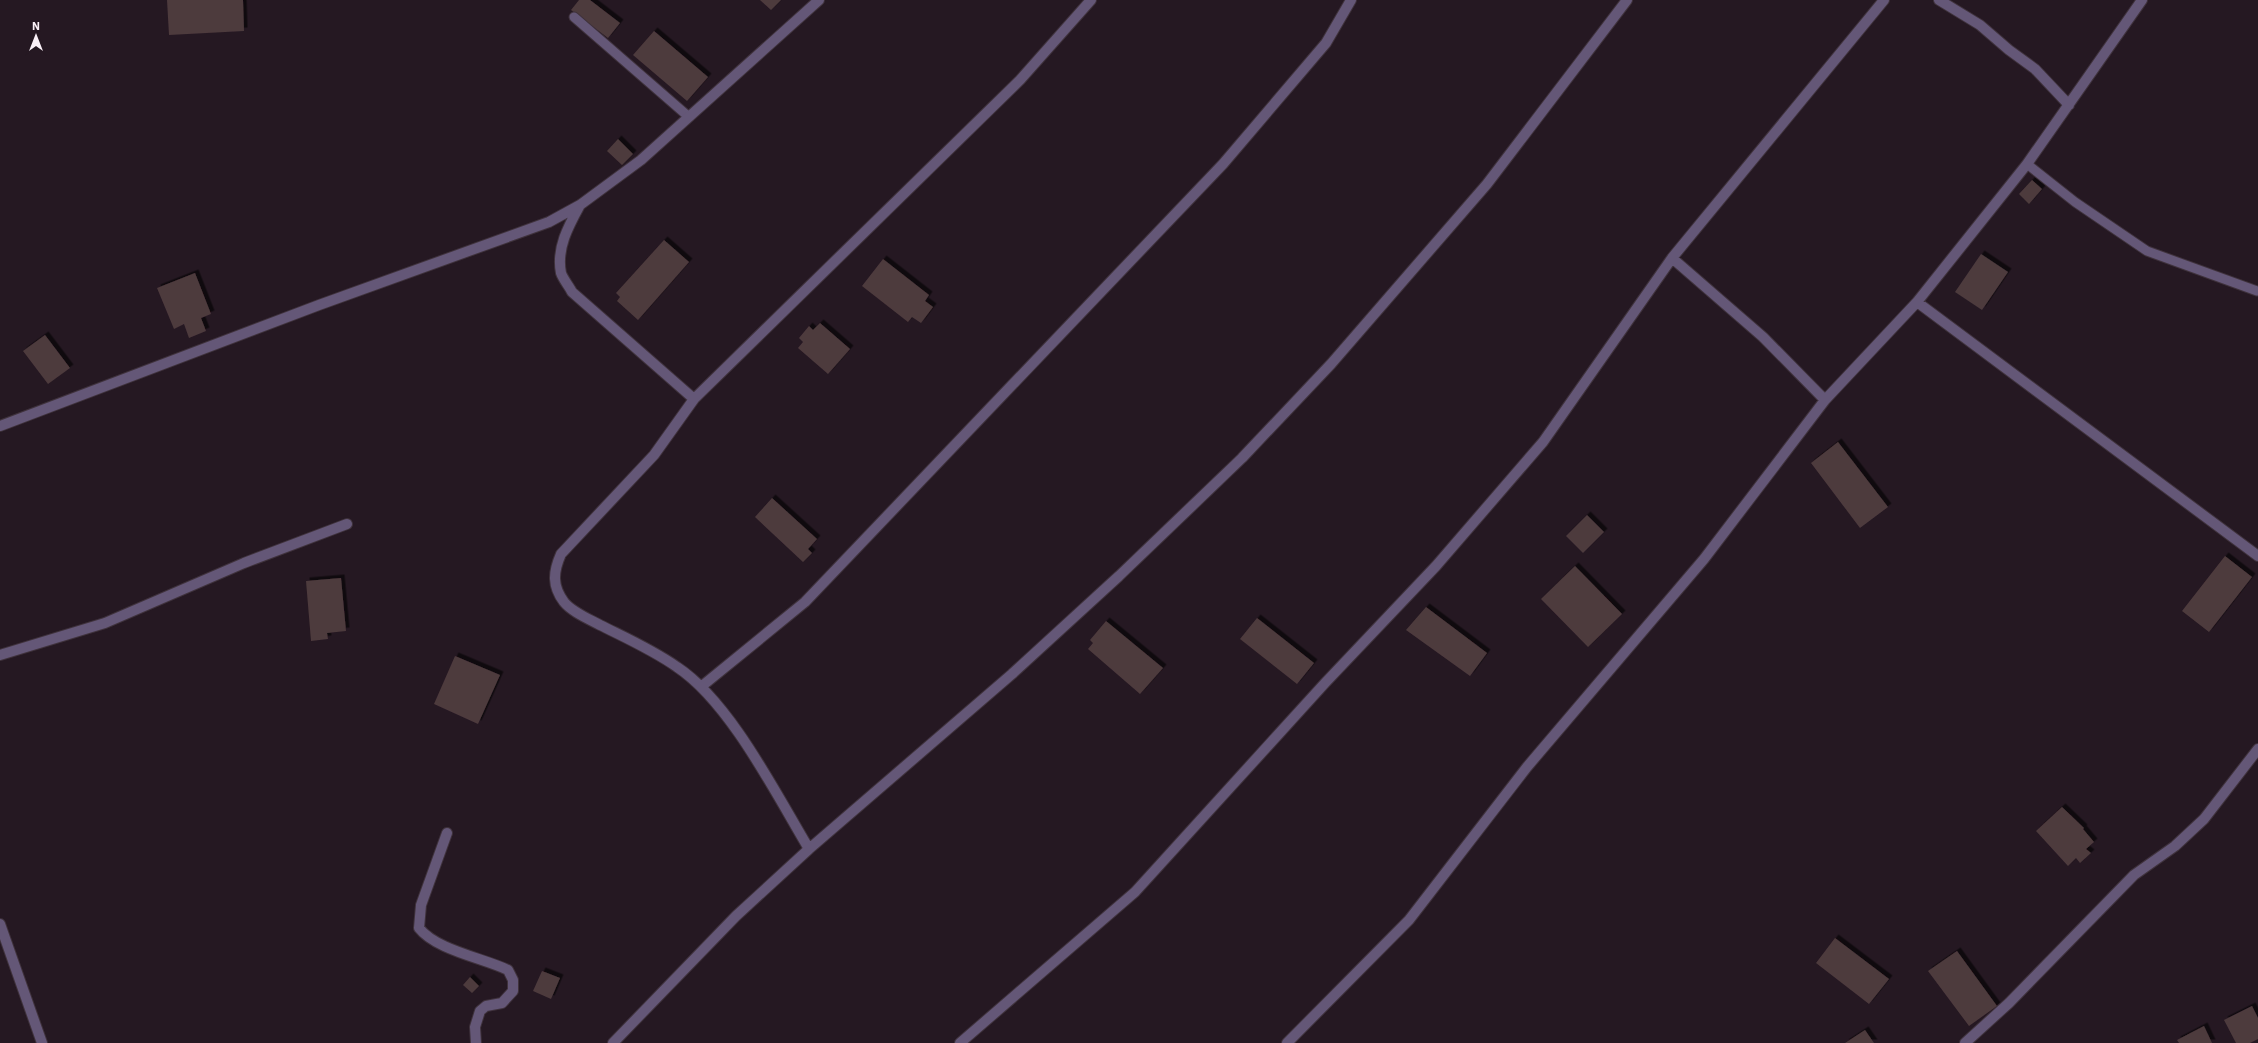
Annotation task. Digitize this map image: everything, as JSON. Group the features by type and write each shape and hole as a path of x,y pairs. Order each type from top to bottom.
{"street":[{"path":"0,426 327,302 549,222 580,205 641,160 819,0"},
{"path":"810,849 751,752 702,686 677,666 586,618 565,603 555,586 554,569 561,554 573,540 594,521 654,455 694,399 804,293 933,162 1020,80 1091,0"},
{"path":"702,686 805,602 1223,164 1326,43 1351,0"},
{"path":"613,1043 736,916 810,849 1012,674 1119,576 1242,458 1331,364 1487,184 1627,0"},
{"path":"960,1043 1135,892 1325,683 1436,566 1543,442 1672,258 1884,0"},
{"path":"1939,0 1980,25 2008,50 2034,68 2069,105"},
{"path":"1287,1043 1409,920 1527,767 1704,559 1825,400 1917,302 2027,164 2142,0"},
{"path":"580,205 565,232 561,253 561,273 572,292 694,399"},
{"path":"1672,258 1763,337 1825,400"},
{"path":"1917,302 2258,556"},
{"path":"0,655 105,623 244,563 347,524"},
{"path":"1965,1043 2009,1003 2134,876 2175,846 2204,819 2258,748"},
{"path":"447,833 421,905 419,928 425,936 437,942 508,970 513,980 513,991 502,1003 486,1006 480,1011 475,1027 476,1043"},
{"path":"0,924 42,1043"}],"lane":[{"path":"574,17 690,116"},
{"path":"2027,164 2075,202 2147,251 2257,291"}],"building":[{"path":"167,0 243,0 244,31 169,35"},
{"path":"579,0 590,0 620,23 608,38 571,10"},
{"path":"760,0 781,0 771,10"},
{"path":"654,31 708,77 687,101 633,55"},
{"path":"618,139 633,154 622,165 607,151"},
{"path":"2032,180 2042,189 2029,204 2019,194"},
{"path":"664,240 689,262 638,320 617,301 620,297 616,293"},
{"path":"1981,254 2008,272 1982,310 1955,292"},
{"path":"883,259 929,295 925,301 933,307 921,323 912,317 908,322 862,286"},
{"path":"195,273 211,314 201,318 206,331 189,338 184,324 174,329 157,288"},
{"path":"820,323 850,349 828,374 798,348 803,342 799,338 809,326 813,330"},
{"path":"45,335 70,368 48,384 23,351"},
{"path":"1838,442 1888,507 1860,528 1811,463"},
{"path":"772,498 817,539 808,549 812,553 803,562 755,517"},
{"path":"1587,515 1604,532 1583,553 1566,536"},
{"path":"2225,556 2252,577 2209,632 2182,611"},
{"path":"1575,566 1622,614 1588,647 1541,599"},
{"path":"341,578 346,631 327,633 328,639 311,641 306,581"},
{"path":"1426,607 1487,653 1470,676 1406,630"},
{"path":"1257,618 1314,663 1297,684 1240,639"},
{"path":"1106,621 1163,668 1140,694 1088,649 1093,643 1090,640"},
{"path":"455,656 500,675 478,724 434,704"},
{"path":"2062,807 2084,828 2083,829 2094,842 2086,849 2091,853 2080,863 2076,858 2068,866 2036,831"},
{"path":"1835,938 1889,979 1869,1004 1816,963"},
{"path":"1957,951 1997,1006 1969,1026 1928,971"},
{"path":"542,971 560,978 551,999 533,991"},
{"path":"470,977 479,986 472,993 463,985"},
{"path":"2252,1006 2258,1018 2258,1039 2250,1043 2236,1043 2224,1020"},
{"path":"2204,1026 2212,1043 2179,1043 2177,1040"},
{"path":"1865,1030 1874,1043 1845,1043"}]}
